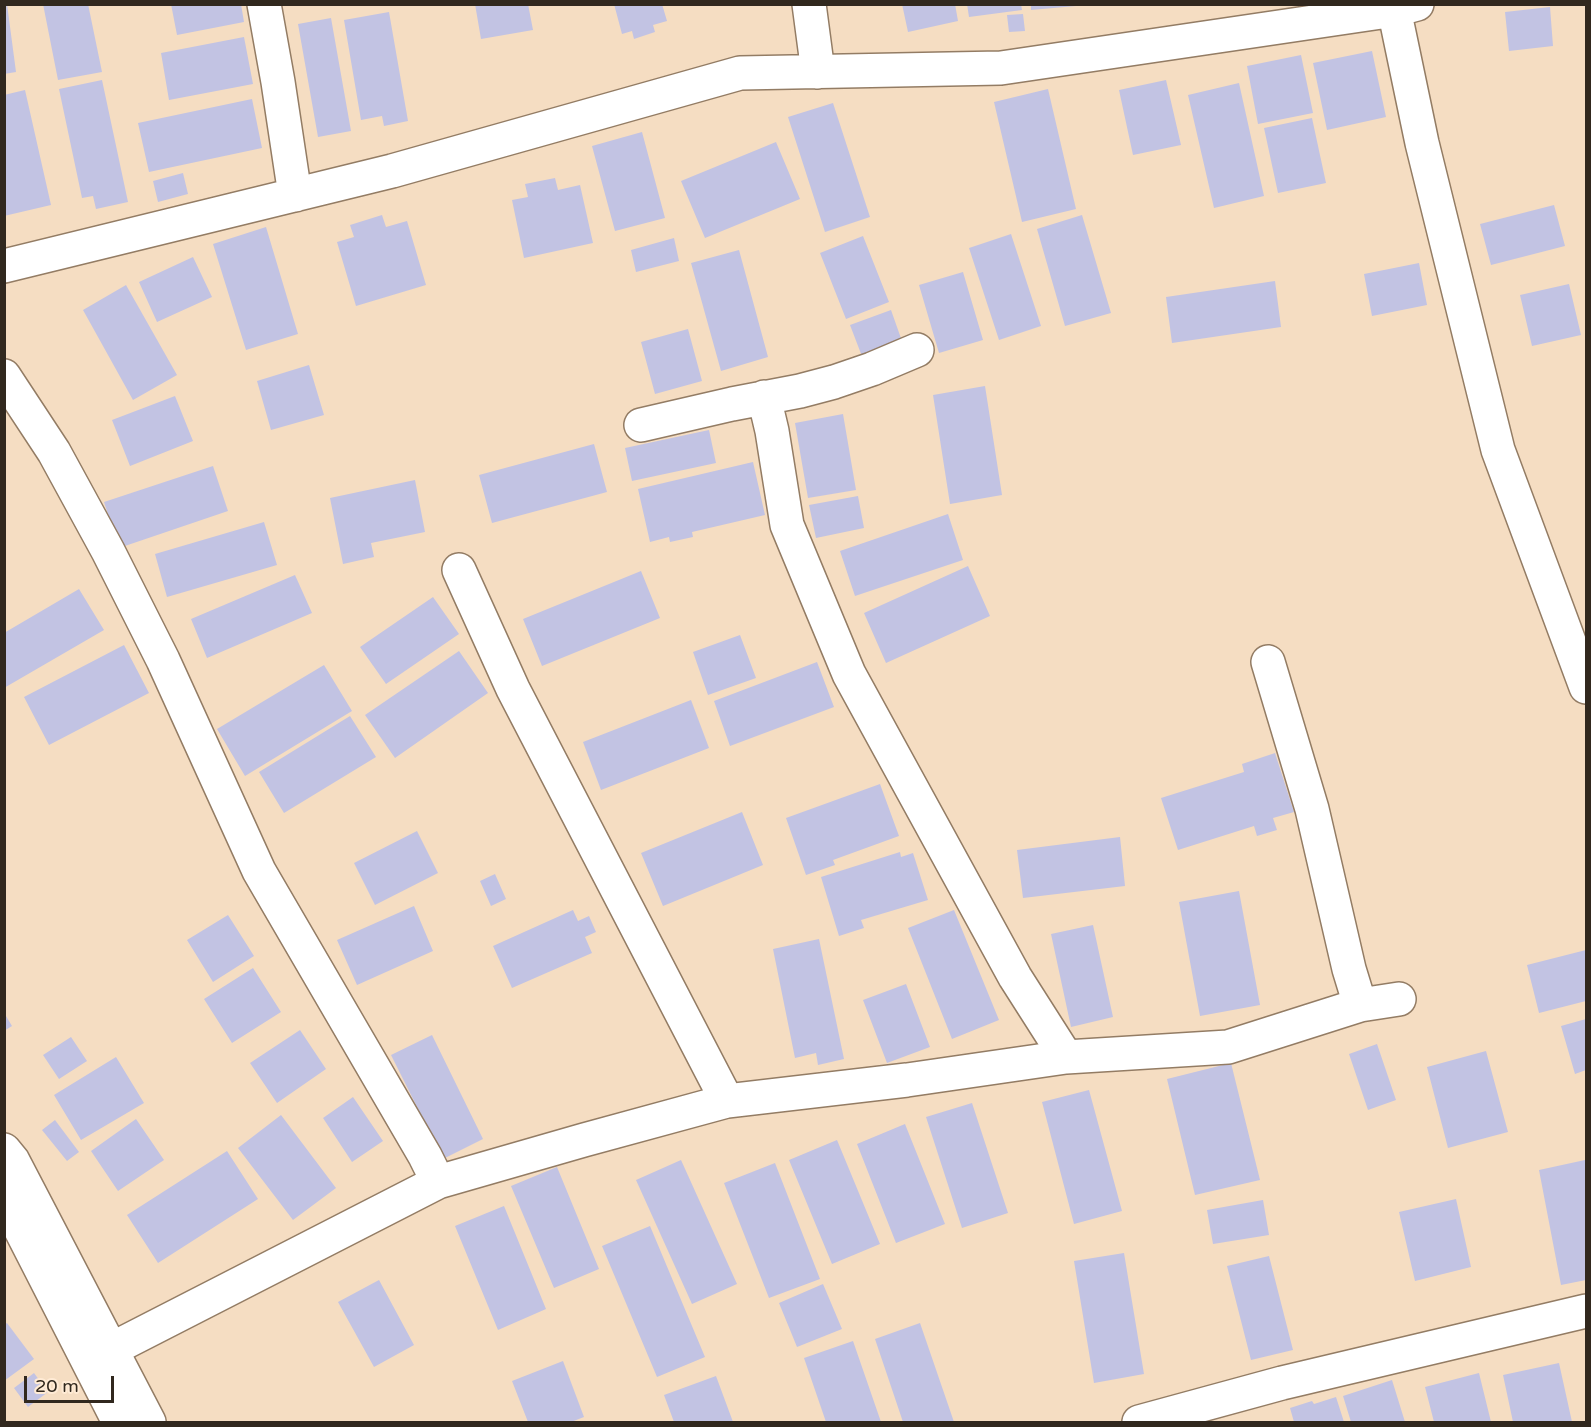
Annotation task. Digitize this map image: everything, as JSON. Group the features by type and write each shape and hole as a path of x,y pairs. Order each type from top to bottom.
{"street":[{"path":"264,4 295,195"},
{"path":"809,4 818,72"},
{"path":"4,266 392,171 740,73 1002,68 1402,6 1422,143 1498,450 1587,687"},
{"path":"641,425 834,382 917,350"},
{"path":"4,376 54,452 108,551 163,660 259,871 438,1182"},
{"path":"764,397 772,430 787,525 849,674 1015,976 1066,1057"},
{"path":"459,570 513,689 727,1101"},
{"path":"1268,662 1312,809 1349,969 1360,1005"},
{"path":"112,1349 438,1182 727,1101 907,1080 1066,1057 1228,1047 1360,1005 1399,999"},
{"path":"4,1150 13,1161 149,1422"},
{"path":"4,1197 119,1422"},
{"path":"1139,1422 1282,1383 1587,1311"}],"building":[{"path":"4,4 7,4 16,72 4,74"},
{"path":"43,4 88,4 102,72 58,80"},
{"path":"171,4 241,4 244,22 177,35"},
{"path":"475,4 528,4 533,30 481,39"},
{"path":"614,4 662,4 667,21 653,25 655,32 634,39 632,31 622,34"},
{"path":"902,4 955,4 958,21 908,32"},
{"path":"967,4 1021,4 1022,10 969,17"},
{"path":"1031,4 1076,4 1076,6 1031,10"},
{"path":"1550,7 1553,46 1509,51 1505,12"},
{"path":"389,12 408,121 384,126 382,116 361,120 344,20"},
{"path":"1023,14 1025,31 1009,32 1007,15"},
{"path":"331,18 351,131 318,137 298,24"},
{"path":"244,37 253,84 169,100 161,53"},
{"path":"1372,51 1386,117 1327,130 1313,63"},
{"path":"1301,55 1313,113 1258,124 1247,66"},
{"path":"102,80 128,202 96,209 93,196 82,198 59,89"},
{"path":"1166,80 1181,145 1133,155 1119,90"},
{"path":"1239,83 1264,196 1214,208 1188,95"},
{"path":"1048,89 1076,209 1022,222 994,102"},
{"path":"25,90 51,205 4,216 4,95"},
{"path":"252,99 262,148 149,172 138,123"},
{"path":"833,103 870,217 825,232 788,117"},
{"path":"1312,118 1326,183 1278,193 1264,128"},
{"path":"642,132 665,218 615,231 592,146"},
{"path":"776,142 800,199 705,238 681,181"},
{"path":"183,173 188,194 158,202 153,181"},
{"path":"555,178 558,190 580,185 593,243 524,258 512,200 528,197 525,184"},
{"path":"1554,205 1565,246 1491,265 1480,224"},
{"path":"382,215 386,227 407,221 426,285 356,306 337,242 354,237 350,225"},
{"path":"1082,215 1111,313 1065,326 1037,229"},
{"path":"266,227 298,334 246,350 213,244"},
{"path":"1011,234 1041,326 999,340 969,248"},
{"path":"863,236 889,302 846,319 820,253"},
{"path":"674,238 679,261 636,272 631,250"},
{"path":"739,250 768,357 721,371 691,263"},
{"path":"193,257 212,297 157,322 139,282"},
{"path":"1419,263 1427,305 1372,316 1364,274"},
{"path":"963,272 983,340 939,353 919,285"},
{"path":"1275,281 1281,327 1172,343 1166,297"},
{"path":"1569,284 1581,335 1532,346 1520,295"},
{"path":"126,285 177,375 133,400 83,310"},
{"path":"891,310 903,344 863,359 850,325"},
{"path":"688,329 702,381 655,394 641,342"},
{"path":"309,365 324,415 271,430 257,381"},
{"path":"985,386 1002,495 950,504 933,395"},
{"path":"175,396 193,441 130,466 112,420"},
{"path":"843,414 856,490 808,498 795,423"},
{"path":"709,430 716,463 632,481 625,448"},
{"path":"594,444 607,492 492,523 479,475"},
{"path":"753,462 765,515 692,532 693,537 670,542 669,537 650,542 638,489"},
{"path":"213,466 228,511 119,548 104,502"},
{"path":"415,480 425,532 371,543 374,557 343,564 330,498"},
{"path":"858,496 864,528 816,538 809,505"},
{"path":"948,514 963,560 855,596 840,551"},
{"path":"264,522 277,565 167,597 155,554"},
{"path":"968,566 990,616 886,663 864,613"},
{"path":"641,571 660,618 542,666 523,619"},
{"path":"295,575 312,613 207,658 191,619"},
{"path":"79,589 104,630 4,688 4,633"},
{"path":"433,597 459,634 386,684 360,647"},
{"path":"740,635 756,678 708,695 693,652"},
{"path":"124,645 149,693 49,745 24,697"},
{"path":"459,651 488,693 395,758 365,715"},
{"path":"817,662 834,707 730,746 714,701"},
{"path":"324,665 352,711 245,776 217,729"},
{"path":"691,700 709,748 601,790 583,742"},
{"path":"350,716 376,757 284,813 259,772"},
{"path":"1275,753 1294,812 1273,818 1277,830 1257,836 1254,826 1178,850 1161,798 1244,772 1242,764"},
{"path":"880,784 899,836 833,860 835,865 806,875 786,818"},
{"path":"742,812 763,865 663,906 641,853"},
{"path":"417,831 438,873 375,905 354,863"},
{"path":"1120,837 1125,886 1023,898 1017,850"},
{"path":"900,852 901,857 913,853 928,900 861,920 864,928 839,936 821,877"},
{"path":"495,874 506,899 491,906 480,881"},
{"path":"1239,891 1260,1005 1200,1016 1179,902"},
{"path":"414,906 433,951 357,985 337,940"},
{"path":"573,910 578,921 589,916 596,932 585,937 592,953 512,988 493,946"},
{"path":"954,910 999,1020 952,1039 908,928"},
{"path":"228,915 254,956 213,982 187,940"},
{"path":"1093,925 1113,1017 1071,1027 1051,934"},
{"path":"819,939 844,1059 818,1065 816,1053 795,1058 773,949"},
{"path":"1586,950 1586,1001 1539,1013 1527,965"},
{"path":"253,968 281,1012 232,1043 204,999"},
{"path":"906,984 930,1047 887,1063 863,1000"},
{"path":"6,1016 12,1026 4,1031 4,1017"},
{"path":"1586,1019 1586,1070 1575,1074 1561,1026"},
{"path":"300,1030 326,1069 277,1103 250,1063"},
{"path":"432,1035 483,1139 443,1159 391,1055"},
{"path":"71,1037 87,1061 59,1079 43,1055"},
{"path":"1377,1044 1396,1100 1368,1110 1349,1054"},
{"path":"1486,1051 1508,1132 1448,1148 1427,1067"},
{"path":"116,1057 144,1103 81,1140 54,1095"},
{"path":"1231,1063 1260,1180 1195,1195 1167,1079"},
{"path":"1089,1090 1122,1211 1074,1224 1042,1102"},
{"path":"353,1097 383,1141 352,1162 323,1118"},
{"path":"972,1103 1008,1213 962,1228 926,1117"},
{"path":"281,1115 336,1188 293,1220 238,1148"},
{"path":"136,1119 164,1160 118,1191 91,1151"},
{"path":"55,1120 79,1152 67,1161 42,1130"},
{"path":"905,1124 945,1224 896,1243 857,1144"},
{"path":"837,1140 880,1244 832,1264 789,1160"},
{"path":"227,1151 258,1199 158,1263 127,1215"},
{"path":"681,1160 737,1284 692,1304 636,1180"},
{"path":"1585,1160 1586,1280 1561,1285 1539,1170"},
{"path":"775,1163 820,1279 769,1298 724,1183"},
{"path":"557,1167 599,1269 554,1288 511,1186"},
{"path":"1456,1199 1471,1267 1415,1281 1399,1212"},
{"path":"1263,1200 1269,1235 1213,1244 1207,1210"},
{"path":"504,1206 546,1309 498,1330 455,1226"},
{"path":"650,1226 705,1357 657,1377 602,1246"},
{"path":"1124,1253 1144,1374 1094,1383 1074,1261"},
{"path":"1269,1256 1293,1350 1251,1360 1227,1266"},
{"path":"379,1280 414,1345 374,1367 338,1302"},
{"path":"823,1284 842,1329 797,1347 779,1303"},
{"path":"7,1323 34,1359 4,1381 4,1325"},
{"path":"920,1323 954,1422 903,1422 875,1339"},
{"path":"853,1341 881,1422 826,1422 804,1358"},
{"path":"563,1361 584,1417 571,1422 528,1422 512,1381"},
{"path":"1559,1363 1572,1422 1513,1422 1503,1375"},
{"path":"34,1373 48,1392 28,1407 14,1388"},
{"path":"1479,1373 1491,1422 1434,1422 1425,1387"},
{"path":"716,1376 733,1422 674,1422 664,1395"},
{"path":"1392,1380 1405,1422 1351,1422 1343,1396"},
{"path":"1336,1397 1344,1422 1294,1422 1290,1408"}]}
